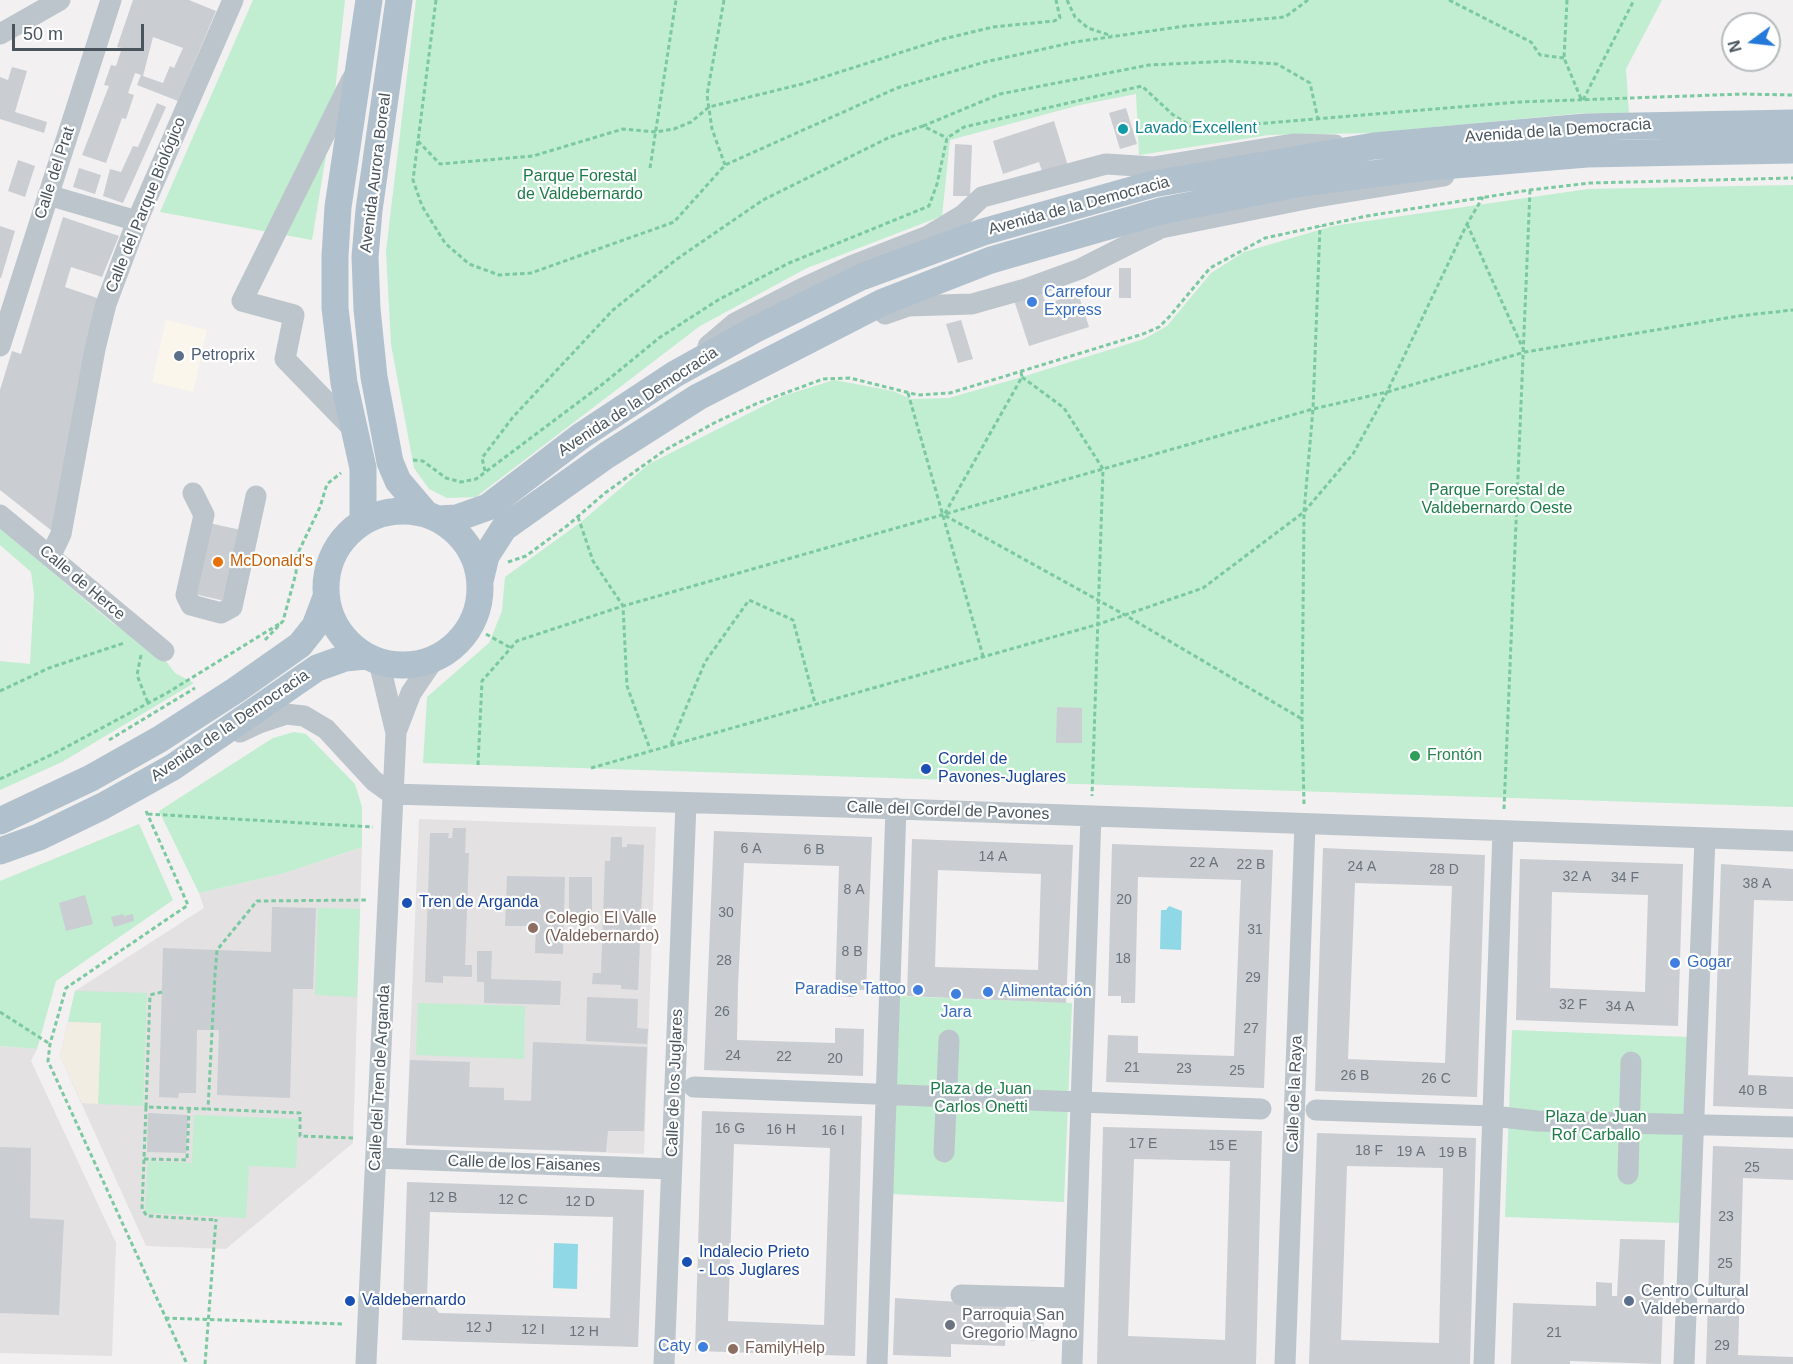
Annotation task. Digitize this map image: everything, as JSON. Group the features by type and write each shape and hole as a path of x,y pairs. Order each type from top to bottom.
{"main road":[{"name":"Avenida Aurora Boreal","path":"363,522 363,468 344,383 335,309 335,256 338,207 369,0"},
{"name":"Avenida Aurora Boreal","path":"399,0 369,210 365,257 367,309 374,377 390,462 402,487 432,516"},
{"name":"Avenida de la Democracia","path":"432,516 457,518 488,507 581,436 675,374 754,330 861,278 983,232 1154,184 1374,146 1585,127 1793,123"},
{"name":"Avenida de la Democracia","path":"480,581 486,556 504,528 607,455 698,397 883,302 991,260 1161,211 1302,183 1419,168 1598,153 1793,150"},
{"path":"391,511 432,516 454,530 467,544 473,556 480,581 478,604 470,626 456,645 434,659 408,665 372,659 339,631 326,597 326,575 333,555 346,536 363,522 391,511"},
{"name":"Avenida de la Democracia","path":"0,821 91,778 160,739 236,690 300,645 315,626 326,597"},
{"name":"Avenida de la Democracia","path":"0,851 39,837 173,767 317,668 345,658 372,659"}],"street":[{"path":"0,34 60,0"},
{"name":"Calle del Prat","path":"0,346 111,0"},
{"name":"Calle del Parque Biológico","path":"50,557 61,534 106,304 137,221 233,0"},
{"path":"354,430 285,359 294,315 242,301 358,68"},
{"path":"698,397 775,366 882,315 908,306 972,304 1025,289 1080,269 1161,228 1311,198 1421,181 1529,158"},
{"path":"48,195 137,221"},
{"path":"193,493 204,515 186,596 191,605 221,613 232,607 256,496"},
{"name":"Calle de Herce","path":"0,515 154,650"},
{"name":"Calle del Tren de Arganda","path":"372,659 396,733"},
{"name":"Calle del Tren de Arganda","path":"366,1363 396,733 411,693 434,659"},
{"path":"173,767 259,723 285,714 295,714 304,716 326,729 374,781 392,794"},
{"name":"Calle del Cordel de Pavones","path":"392,794 896,808 1793,842"},
{"name":"Calle de los Juglares","path":"664,1364 686,803"},
{"path":"877,1364 896,808"},
{"path":"1072,1364 1091,816"},
{"name":"Calle de la Raya","path":"1285,1364 1305,824"},
{"path":"1484,1364 1503,831"},
{"path":"1684,1364 1705,838"},
{"path":"944,1152 949,1040"},
{"path":"1628,1174 1631,1062"},
{"path":"694,1087 1261,1109"},
{"path":"1316,1110 1493,1116 1537,1121 1793,1127"},
{"name":"Calle de los Faisanes","path":"376,1158 672,1169"},
{"path":"961,1295 1074,1298"},
{"path":"1033,1330 1034,1297"}],"path":[{"path":"436,0 412,180 422,206 445,243 469,264 499,275 531,273 674,222 725,165 897,88 985,62 1112,36 1185,26 1285,17 1308,0"},
{"path":"650,168 676,0"},
{"path":"724,0 707,95 712,129 725,165"},
{"path":"418,140 440,164 533,156 623,129 656,132 674,129 691,122 709,107 802,84 963,34 993,27 1054,21 1060,18 1056,0"},
{"path":"1067,0 1075,17 1089,28 1112,36"},
{"path":"1449,0 1531,42 1540,55 1564,58"},
{"path":"1567,0 1564,58 1582,101 1634,0"},
{"path":"485,472 482,458 513,417 632,292 763,200 825,167 890,137 1000,94 1149,65 1229,61 1277,64 1310,83 1318,118"},
{"path":"923,126 947,138"},
{"path":"505,564 526,556 578,517 605,493 665,450 716,422 804,384 822,379 850,378 918,395 950,393 1021,372 1159,327 1210,268 1226,257 1265,238 1483,197 1590,183 1793,178"},
{"path":"1504,809 1525,352 1530,190"},
{"path":"591,768 650,749 1099,624 1203,588 1304,512 1353,454 1387,392 1467,224 1483,197"},
{"path":"1467,224 1525,352"},
{"path":"1305,824 1302,719 1304,512 1313,409 1320,226"},
{"path":"478,765 482,681 517,641 623,606 1313,409 1387,392 1525,352 1716,320 1793,310"},
{"path":"944,515 1022,377 1021,372"},
{"path":"1022,377 1064,408 1103,469 1091,816"},
{"path":"907,392 983,656"},
{"path":"259,645 283,621 296,573 297,555 320,507 327,484 341,473"},
{"path":"944,515 1125,615 1302,719"},
{"path":"578,517 593,561 623,606 627,686 650,749"},
{"path":"671,744 705,662 749,600 793,620 815,703"},
{"path":"0,778 57,752 197,677 283,621"},
{"path":"486,634 511,648"},
{"path":"0,691 49,668 132,639"},
{"path":"148,703 136,671 154,650"},
{"path":"102,744 199,686"},
{"path":"187,1364 52,1075 48,1061 50,1044 66,988 188,905 147,813 373,827"},
{"path":"208,1109 217,950 257,901 370,900"},
{"path":"162,992 150,995 142,1209 147,1216 216,1219 205,1364"},
{"path":"0,1012 50,1044"},
{"path":"147,1107 300,1113 300,1136 353,1138"},
{"path":"144,1159 187,1160 189,1108"},
{"path":"165,1318 342,1324"}],"shaded area":[{"name":"Petroprix","path":"166,320 207,330 193,392 152,382"},
{"name":"Colegio El Valle (Valdebernardo)","path":"419,819 656,827 644,1154 406,1145"},
{"path":"362,847 353,1143 226,1249 146,1246 60,1056 75,991 204,908 199,893 285,873"},
{"path":"0,1046 37,1049 31,1061 116,1243 112,1356 0,1353"}],"green space":[{"path":"253,0 345,0 332,119 312,240 160,212"},
{"name":"Parque Forestal de Valdebernardo","path":"416,0 1662,0 1626,69 1629,114 1583,113 1373,133 1269,135 1139,155 1136,94 1080,105 950,140 942,216 807,268 700,326 476,497 447,498 429,489 414,468 391,344 386,251"},
{"name":"Parque Forestal de Valdebernardo Oeste","path":"1793,185 1793,807 423,763 427,697 489,643 502,611 505,577 581,522 649,464 783,396 834,380 893,391 911,399 949,398 1022,377 1144,339 1167,326 1211,273 1244,252 1333,226 1588,189"},
{"path":"0,528 110,621 166,661 175,673 194,683 62,762 0,790 0,661 30,664 34,594 31,572 0,545"},
{"path":"294,732 306,734 355,784 362,807 362,847 285,873 199,893 159,811 273,738"},
{"path":"139,824 173,900 56,981 37,1049 0,1046 0,881"},
{"path":"318,908 360,909 357,997 315,995"},
{"path":"75,991 147,993 143,1106 98,1104 101,1023 68,1022"},
{"name":"Plaza de Juan Carlos Onetti","path":"898,996 1072,1003 1064,1202 890,1194"},
{"path":"418,1003 525,1006 524,1059 416,1055"},
{"name":"Plaza de Juan Rof Carballo","path":"1512,1030 1688,1037 1680,1223 1505,1217"},
{"path":"194,1115 298,1119 296,1168 249,1166 246,1218 145,1213 148,1161 192,1163"}],"sand":[{"path":"68,1022 101,1023 98,1104 82,1103 60,1056"}],"water":[{"path":"1169,906 1182,911 1181,950 1160,949 1161,910 1166,910"},
{"path":"554,1243 578,1244 577,1289 553,1288"}],"building":[{"path":"133,0 189,0 216,11 178,101 137,85 141,75 135,73 128,93 134,95 126,119 122,118 106,163 82,155 109,86 104,85 111,65 116,66 122,48 117,47","holes":["153,37 183,48 174,68 170,66 163,83 143,76"]},
{"path":"12,67 27,71 15,112 47,122 44,133 0,119 0,77 8,80"},
{"path":"157,103 166,107 123,203 103,196 110,169 121,172 133,146 138,147"},
{"name":"Lavado Excellent","path":"1126,108 1137,144 1120,149 1109,113"},
{"path":"1054,121 1069,169 1044,177 1039,162 1003,174 993,141"},
{"path":"955,144 972,145 970,196 953,196"},
{"path":"18,160 35,166 25,197 8,191"},
{"path":"79,168 101,175 95,194 73,187"},
{"path":"63,217 119,236 102,277 71,267 65,287 97,298 52,531 0,490 0,390 12,351 21,354"},
{"path":"0,226 15,231 1,278 0,278"},
{"path":"1119,268 1131,268 1131,298 1119,298"},
{"path":"1040,288 1046,304 1078,293 1089,327 1029,346 1013,297"},
{"path":"961,320 973,359 958,363 946,324"},
{"name":"McDonald's","path":"209,523 241,530 225,601 194,594"},
{"path":"1057,707 1082,708 1082,743 1056,743"},
{"path":"453,828 466,828 465,853 469,853 465,965 472,965 472,977 443,976 443,983 425,982 430,833 449,833 448,838 452,838"},
{"path":"714,831 872,837 866,990 854,990 854,997 835,996 839,866 744,863 738,986 737,1040 835,1043 835,1028 864,1029 863,1076 704,1070"},
{"path":"611,837 622,837 622,847 627,847 627,844 644,845 638,990 621,989 621,985 592,984 593,973 601,973 605,861 610,861"},
{"path":"912,839 1073,845 1066,1003 907,996","holes":["938,870 1041,874 1038,970 935,967"]},
{"path":"1112,844 1273,850 1264,1088 1106,1082 1108,1035 1138,1036 1138,1053 1234,1056 1241,880 1138,877 1135,1003 1121,1003 1121,996 1108,996"},
{"path":"1323,848 1485,855 1477,1097 1315,1091","holes":["1355,883 1452,886 1445,1063 1348,1059"]},
{"path":"1520,859 1683,864 1678,1026 1516,1020","holes":["1552,892 1648,895 1645,992 1550,988"]},
{"path":"1721,864 1793,869 1793,901 1754,900 1748,1075 1793,1077 1793,1109 1713,1106"},
{"path":"507,876 565,877 563,954 535,953 536,926 505,926"},
{"path":"569,877 592,877 592,918 569,918"},
{"path":"85,895 93,924 66,931 59,903"},
{"path":"272,907 316,908 313,989 293,989 290,1098 217,1095 219,1030 197,1030 196,1093 179,1093 178,1098 159,1097 163,948 271,952"},
{"path":"123,914 124,916 133,914 134,921 114,927 111,917"},
{"path":"477,951 492,951 491,979 561,981 560,1005 484,1003 484,982 477,982"},
{"path":"587,997 638,999 637,1028 648,1029 647,1044 586,1041"},
{"path":"533,1042 647,1047 644,1131 608,1131 606,1152 406,1145 410,1060 470,1062 469,1087 504,1088 504,1100 531,1101"},
{"path":"702,1111 862,1116 855,1356 695,1351","holes":["734,1144 830,1148 824,1325 728,1321"]},
{"path":"148,1113 188,1115 186,1153 147,1152"},
{"path":"1103,1127 1262,1131 1256,1364 1097,1364","holes":["1134,1159 1230,1161 1225,1340 1128,1336"]},
{"path":"1317,1133 1476,1138 1470,1364 1309,1364","holes":["1347,1166 1443,1168 1439,1343 1341,1340"]},
{"path":"1713,1146 1793,1149 1793,1180 1743,1178 1738,1355 1793,1357 1793,1364 1706,1364"},
{"path":"0,1147 31,1148 30,1218 64,1220 59,1315 0,1313"},
{"path":"407,1182 644,1190 638,1347 402,1340","holes":["430,1212 613,1217 610,1318 439,1313 427,1297"]},
{"path":"1620,1239 1665,1240 1661,1364 1570,1361 1570,1364 1511,1364 1513,1303 1596,1306 1596,1282 1612,1283 1612,1296 1617,1296"},
{"name":"Parroquia San Gregorio Magno","path":"895,1298 1006,1305 1005,1346 951,1344 951,1357 893,1355"}],"place":[{"name":"Lavado Excellent","path":"1123,129"},
{"name":"Carrefour Express","path":"1032,302"},
{"name":"Petroprix","path":"179,356"},
{"name":"McDonald's","path":"218,562"},
{"name":"Frontón","path":"1415,756"},
{"name":"Cordel de Pavones-Juglares","path":"926,769"},
{"name":"Tren de Arganda","path":"407,903"},
{"name":"Colegio El Valle (Valdebernardo)","path":"533,928"},
{"name":"Gogar","path":"1675,963"},
{"name":"Paradise Tattoo","path":"918,990"},
{"name":"Alimentación","path":"988,992"},
{"name":"Jara","path":"956,994"},
{"name":"Indalecio Prieto - Los Juglares","path":"687,1262"},
{"name":"Valdebernardo","path":"350,1301"},
{"name":"Centro Cultural Valdebernardo","path":"1629,1301"},
{"name":"Parroquia San Gregorio Magno","path":"950,1325"},
{"name":"Caty","path":"703,1347"},
{"name":"FamilyHelp","path":"733,1349"}]}
